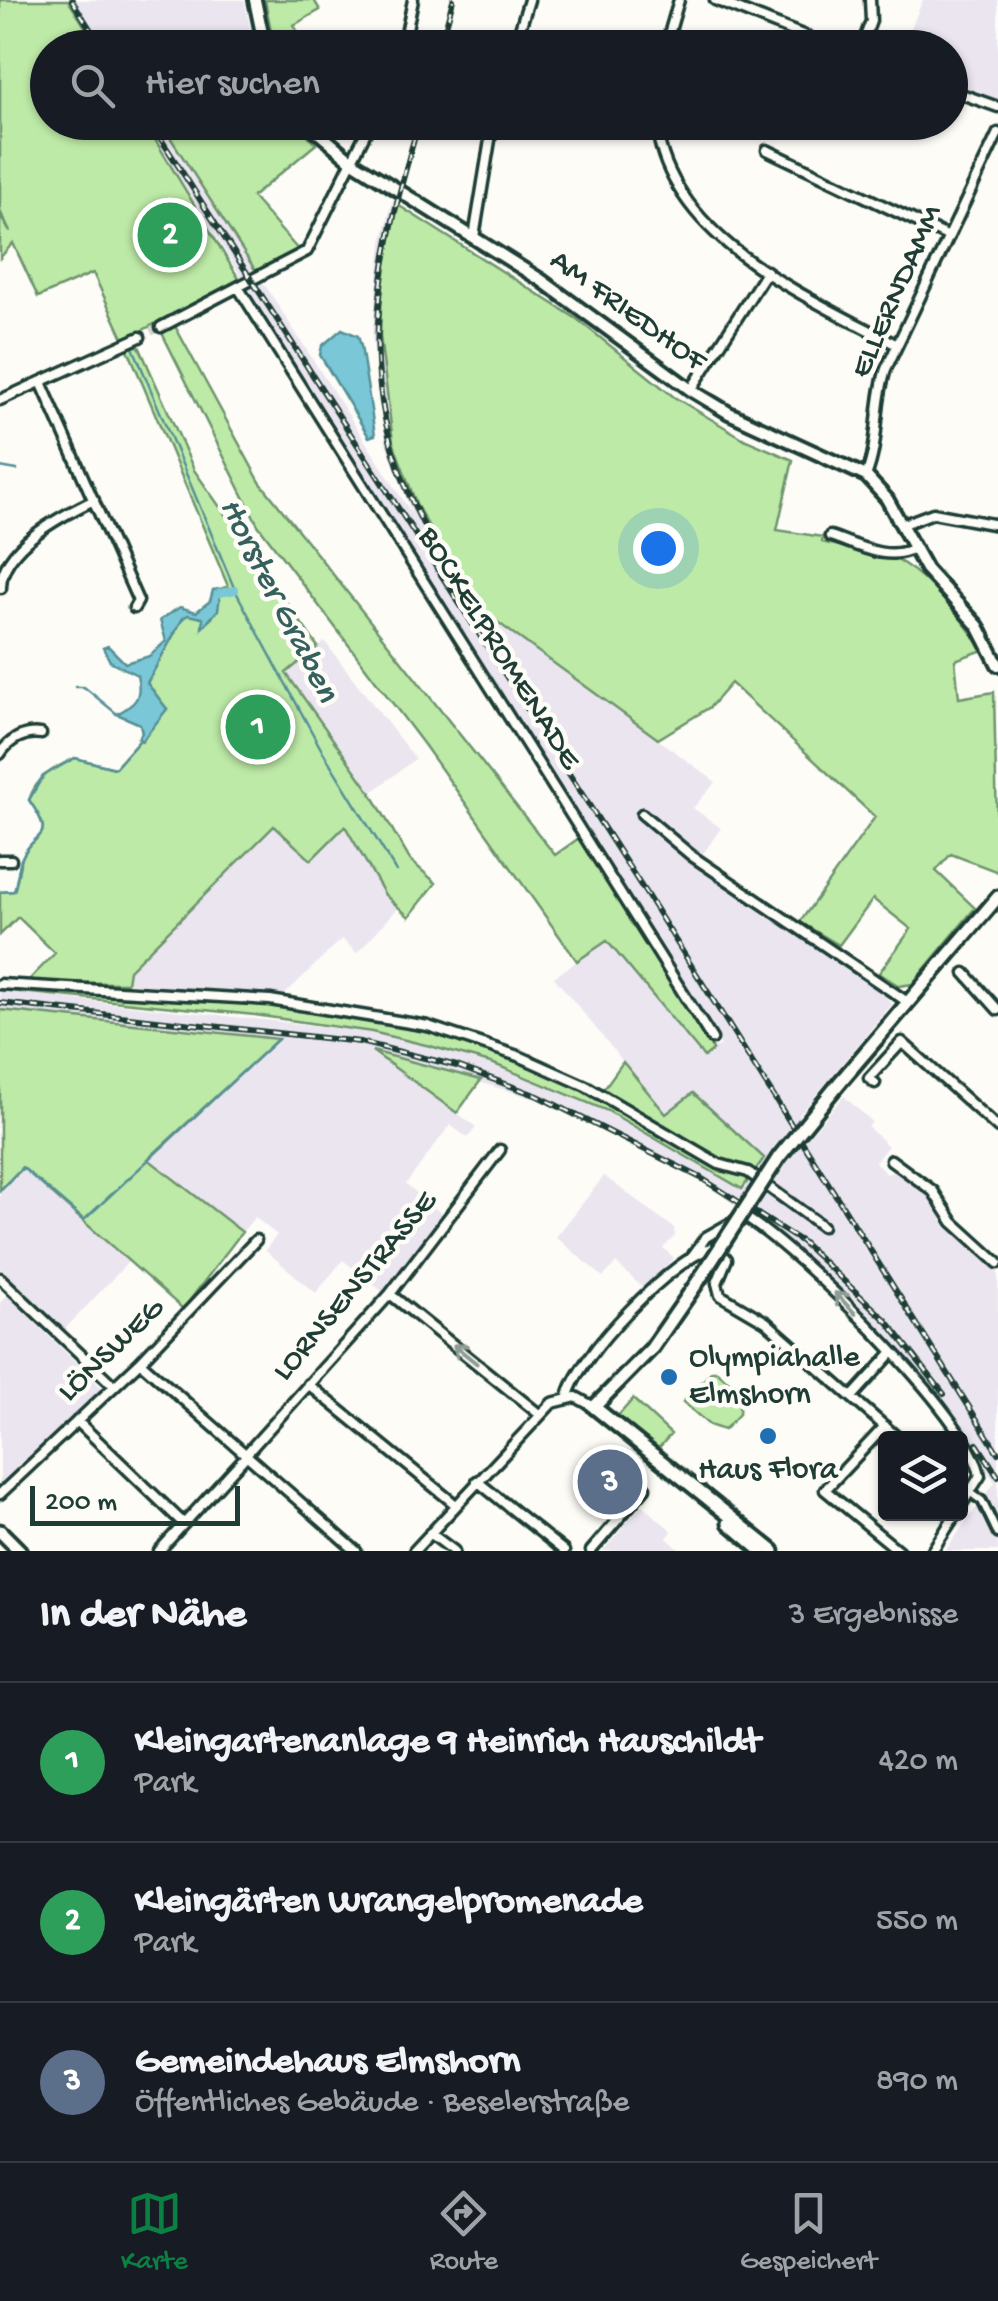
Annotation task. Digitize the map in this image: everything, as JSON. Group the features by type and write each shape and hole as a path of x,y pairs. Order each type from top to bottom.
{"main road":[{"path":"774,1551 594,1406 652,1348 778,1157 998,896"},
{"path":"705,1498 762,1551"},
{"path":"0,1531 20,1551"}],"street":[{"path":"255,0 261,30"},
{"path":"406,30 412,0"},
{"path":"520,30 529,0"},
{"path":"670,30 679,0"},
{"path":"715,0 791,30"},
{"path":"867,30 870,0"},
{"path":"968,97 998,108"},
{"name":"ELLERNDAMM","path":"866,476 875,455 878,392 896,345 998,134"},
{"name":"AM FRIEDHOF","path":"327,140 353,162 557,290 691,390 745,421 866,476 879,488 912,549 978,626 998,665"},
{"path":"161,327 307,251 362,140"},
{"path":"474,238 490,140"},
{"path":"659,140 661,155 681,195 720,235 767,272 896,345"},
{"path":"767,150 949,237"},
{"path":"691,390 767,272"},
{"name":"BOCKELPROMENADE","path":"238,287 712,1040"},
{"path":"0,400 140,337"},
{"path":"41,382 138,600 134,608"},
{"path":"1,588 1,574 38,528 94,500"},
{"path":"901,526 933,513 998,525"},
{"path":"830,536 886,554 900,555 912,549"},
{"path":"0,754 7,743 31,732 41,734"},
{"path":"642,814 692,856 910,1003"},
{"path":"0,860 11,860"},
{"path":"965,973 998,1010"},
{"path":"0,984 270,1000 428,1026 522,1056 586,1086 719,1164 748,1172 822,1226"},
{"path":"875,1083 869,1078 902,1042 998,1128"},
{"name":"LORNSENSTRASSE","path":"161,1550 390,1294 500,1150"},
{"path":"891,1160 934,1192 952,1222 998,1263"},
{"path":"568,1397 577,1372 664,1274 693,1255 737,1216 766,1230 828,1285 978,1460 980,1476 968,1498"},
{"path":"715,1247 718,1229"},
{"name":"LÖNSWEG","path":"0,1494 140,1362 256,1240"},
{"path":"693,1255 715,1247 722,1249 727,1259 717,1284 724,1298 766,1322 890,1431"},
{"path":"0,1278 114,1386"},
{"path":"390,1294 539,1414"},
{"path":"852,1397 891,1354"},
{"path":"140,1362 356,1551"},
{"path":"308,1384 456,1505"},
{"path":"414,1551 552,1403 568,1397 582,1398 594,1406"},
{"path":"77,1421 184,1523"},
{"path":"884,1426 824,1490 898,1551"},
{"path":"477,1481 564,1551"},
{"path":"591,1551 645,1488"},
{"path":"971,1494 982,1501 998,1534"},
{"path":"932,1551 951,1521"},
{"path":"430,1533 454,1551"}],"shaded area":[{"path":"68,0 244,0 251,30 87,30"},
{"path":"923,0 998,0 998,100 968,89 968,30 910,30"},
{"path":"156,140 172,140 412,514 386,443 372,335 382,242 393,199 398,205 382,282 380,336 393,442 417,506 474,605 716,782 693,808 721,828 697,862 874,985 892,1004 799,1115 811,1134 844,1096 872,1122 868,1127 888,1146 875,1162 887,1174 902,1169 930,1194 945,1222 998,1271 998,1551 945,1551 995,1482 968,1444 968,1431 958,1431 916,1372 817,1266 700,1179 536,1099 375,1052 476,1127 468,1138 450,1125 406,1184 443,1215 383,1292 343,1260 316,1293 265,1250 277,1235 255,1217 242,1232 148,1159 277,1039 0,1010 0,991 372,1032 494,1064 608,1111 666,1114 554,977 607,941 703,1056 721,1045"},
{"path":"325,642 415,759 371,793 286,672"},
{"path":"274,826 345,826 384,895 398,908 357,953 342,939 283,996 127,983 129,971"},
{"path":"22,1167 130,1260 64,1330 0,1269 0,1190"},
{"path":"604,1176 674,1228 675,1236 663,1248 674,1258 644,1289 616,1263 603,1277 556,1237"},
{"path":"7,1295 102,1388 0,1485 0,1303"},
{"path":"642,1505 672,1531 667,1538 681,1551 603,1551"}],"green space":[{"path":"0,0 68,0 87,30 30,30 30,140 155,140 239,279 124,340 93,273 38,297 13,243 0,258 0,216 10,232 0,211"},
{"path":"265,0 314,0 320,10 294,25 297,30 271,30"},
{"path":"172,140 312,140 316,144 252,197 300,252 257,273"},
{"path":"398,205 577,319 674,397 746,440 793,460 777,530 823,537 822,542 875,552 904,564 948,603 983,650 955,660 959,698 994,692 998,872 951,854 936,871 975,908 912,984 899,986 879,973 911,929 873,899 839,945 800,922 875,817 731,683 710,707 658,739 474,605 417,506 393,442 380,336 382,282"},
{"path":"175,326 260,482 555,855 579,838 713,1050 704,1057 607,941 577,961 425,746 258,525 162,333"},
{"path":"139,346 194,470 318,647 286,673 371,793 410,860 436,883 409,917 385,895 345,826 311,860 274,826 129,970 127,983 27,982 55,953 18,917 0,935 0,892 14,891 21,860 43,830 29,800 32,792 47,774 75,758 115,768 167,709 147,683 183,618 188,614 212,618 221,589 228,586 127,347"},
{"path":"0,990 235,1002 374,1020 489,1052 598,1097 623,1062 666,1114 693,1093 764,1158 742,1189 608,1111 494,1064 372,1032 255,1015"},
{"path":"0,1010 278,1039 148,1159 242,1232 183,1309 23,1168 0,1190"},
{"path":"372,1051 481,1080 457,1113"},
{"path":"712,1371 740,1392 739,1414 724,1430 709,1425 683,1402"},
{"path":"633,1399 671,1434 656,1451 618,1416"}],"water":[{"path":"342,329 358,336 361,346 375,435 369,437 320,355 322,346"},
{"path":"221,589 218,610 202,628 203,618 183,618 147,683 167,709 142,741 138,738 142,733 140,724 117,714 135,700 139,690 137,675 110,661 103,648 108,646 125,663 150,656 166,641 160,620 180,607 196,612 210,601 213,590"}],"waterway":[{"name":"Horster Graben","path":"132,345 235,590 320,747 396,871"},
{"path":"0,467 17,470"},
{"path":"220,593 235,590"},
{"path":"75,687 84,687 117,714"},
{"path":"0,892 14,891 21,860 43,830 29,800 43,776 75,758 115,768 140,740"},
{"path":"0,1190 22,1167 84,1220 278,1039"}],"tunnel":[{"path":"140,337 161,327"}],"railway":[{"path":"72,0 91,30"},
{"path":"445,30 453,0"},
{"path":"162,140 645,892 998,1453"},
{"path":"414,140 383,276 378,324 379,373 386,422 400,472 423,524"},
{"path":"0,1003 360,1042 457,1066 538,1096 701,1178 802,1242 887,1321 944,1394"},
{"path":"977,1444 998,1476"}],"place":[{"name":"Kleingärten Wrangelpromenade","path":"170,235"},
{"name":"Kleingartenanlage 9 Heinrich Hauschildt","path":"258,727"},
{"name":"Olympiahalle Elmshorn","path":"669,1377"},
{"name":"Haus Flora","path":"768,1436"},
{"name":"Gemeindehaus Elmshorn","path":"610,1482"}]}
